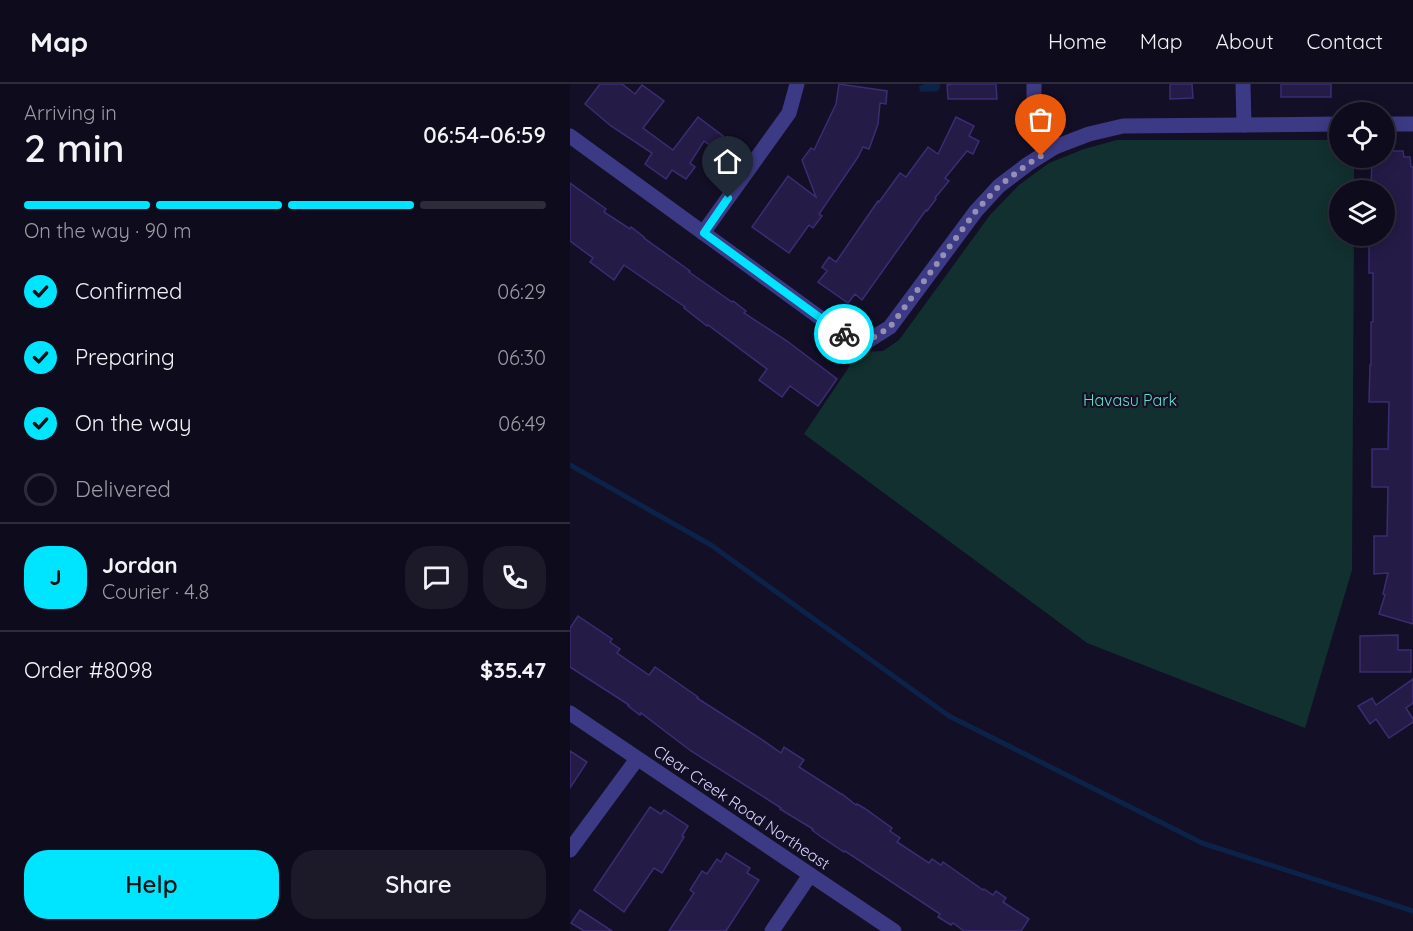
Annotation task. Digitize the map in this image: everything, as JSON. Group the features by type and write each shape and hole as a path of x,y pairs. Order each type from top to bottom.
{"street":[{"path":"704,233 789,113 797,84"},
{"path":"1034,84 1034,105 1055,147"},
{"path":"1244,84 1244,125"},
{"path":"570,136 841,333 868,341 890,327 976,211 999,186 1055,147 1089,134 1123,126 1329,124"},
{"path":"1395,124 1413,124"},
{"name":"Clear Creek Road Northeast","path":"570,713 894,931"},
{"path":"570,850 637,759"},
{"path":"772,931 810,875"}],"green space":[{"name":"Havasu Park","path":"1117,140 1329,140 1329,168 1354,168 1354,180 1329,180 1329,246 1354,246 1352,570 1305,728 1087,643 804,434 859,352 883,351 899,340 990,215 1019,185 1049,163 1084,149"}],"water":[{"path":"924,84 941,86 938,91 920,92 919,86"}],"building":[{"path":"600,84 622,84 635,94 642,85 664,101 643,128 673,150 698,117 723,136 714,148 704,141 690,163 695,167 686,179 672,170 666,179 645,164 652,153 611,126 585,104"},
{"path":"839,84 887,91 886,104 880,103 878,124 869,149 863,147 819,214 822,216 813,228 809,225 789,253 752,227 788,176 816,197 802,160 811,148 814,150 836,104"},
{"path":"996,84 997,99 948,99 947,85"},
{"path":"1170,84 1192,84 1193,98 1170,99"},
{"path":"1281,84 1331,84 1331,97 1281,97"},
{"path":"956,117 974,126 969,136 979,141 973,154 967,151 945,178 949,181 862,300 855,294 848,303 818,282 827,271 822,267 829,257 836,262 900,173 906,177 928,147 938,154"},
{"path":"1395,151 1403,151 1404,157 1410,157 1411,167 1413,167 1413,624 1379,614 1388,573 1374,574 1374,536 1387,536 1388,487 1372,487 1372,449 1388,449 1389,402 1369,402 1373,273 1369,273 1369,246 1395,246 1395,180 1371,180 1372,168 1395,168"},
{"path":"570,183 606,209 604,212 630,229 631,227 689,272 733,301 746,311 744,313 787,341 837,379 818,406 790,386 782,397 759,380 767,369 707,326 685,307 624,265 614,280 590,262 593,258 570,241"},
{"path":"578,616 612,639 610,642 620,649 617,653 649,675 655,667 697,698 781,753 784,747 804,760 799,767 892,828 890,831 900,838 897,842 929,863 932,859 941,865 943,862 983,890 993,895 996,891 1006,898 1003,902 1029,919 1021,931 964,931 953,923 951,925 938,917 940,914 691,751 641,713 640,715 629,705 570,667 570,628"},
{"path":"1398,635 1398,650 1411,650 1411,672 1360,672 1360,636"},
{"path":"1413,679 1413,703 1406,708 1413,722 1389,738 1376,719 1370,724 1358,706 1372,698 1376,705"},
{"path":"570,751 587,762 570,788"},
{"path":"650,807 661,814 664,810 688,826 682,836 684,837 662,873 654,868 624,912 594,890"},
{"path":"726,853 750,868 747,873 759,880 726,931 669,931 694,893 690,890 702,871 707,874 717,859 721,862"},
{"path":"580,910 612,931 584,931 571,923"}],"waterway":[{"path":"570,465 711,545 949,716 1202,843 1413,911"}],"way so far":[{"path":"844,334 868,341 890,327 976,211 999,186 1041,156"}],"route":[{"path":"728,198 704,233 844,334"}]}
